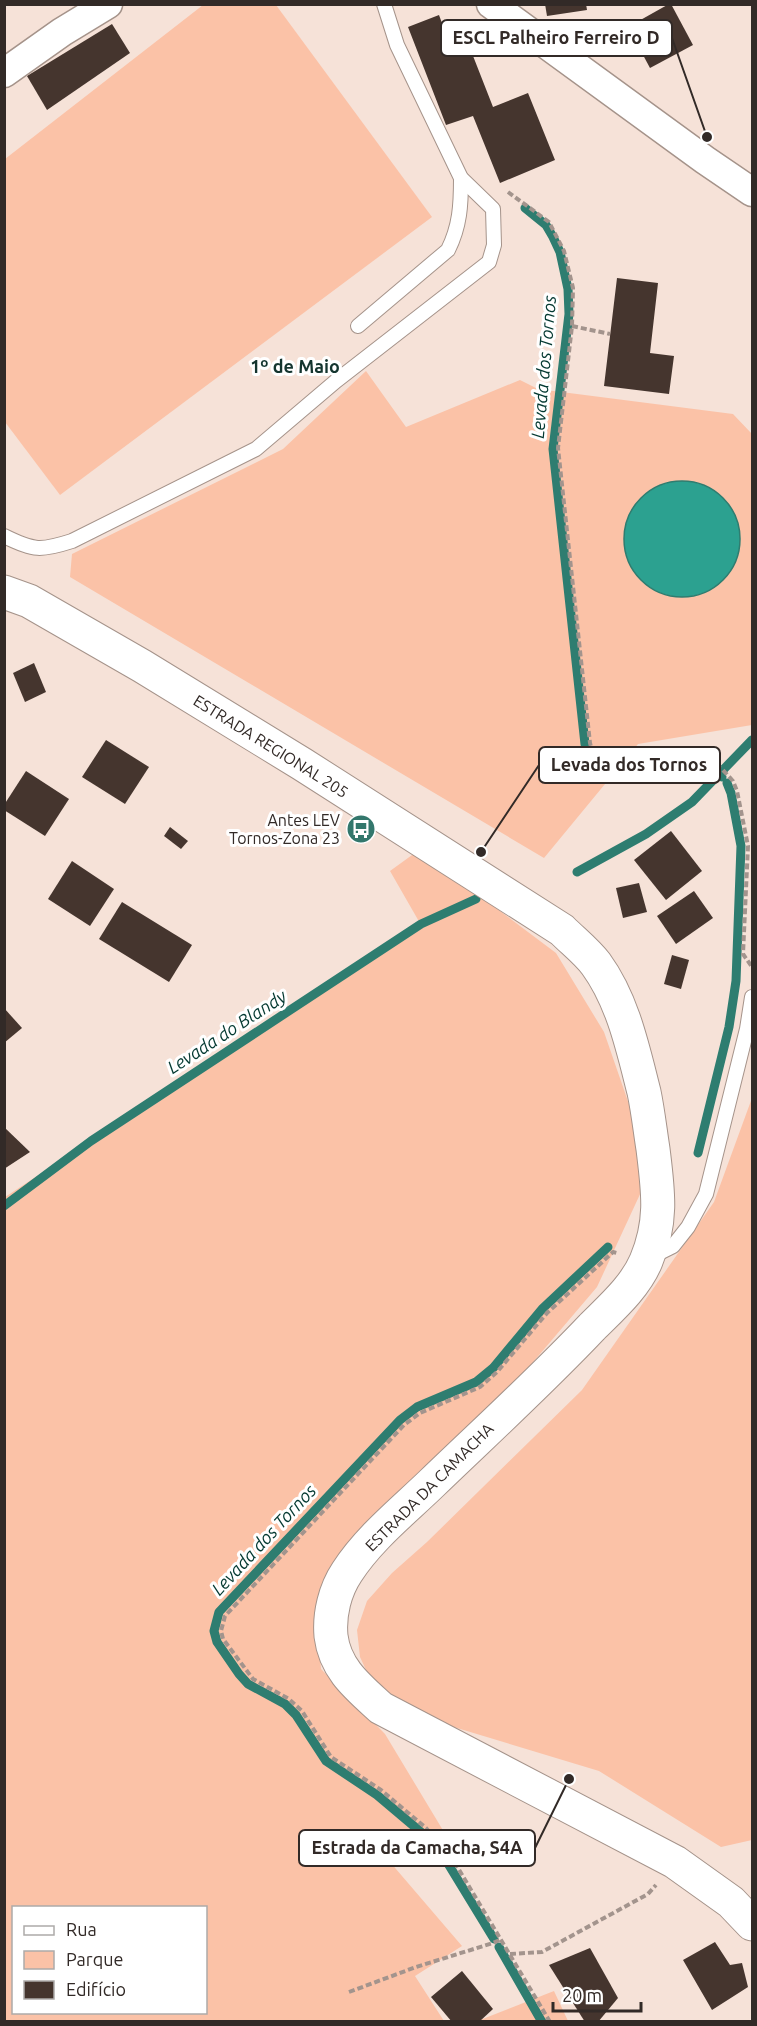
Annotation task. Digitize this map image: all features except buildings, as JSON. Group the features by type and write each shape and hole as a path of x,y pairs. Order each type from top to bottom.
{"main road":[{"name":"ESTRADA REGIONAL 205","path":"4,592 29,601 142,666 302,764 562,930"},
{"name":"ESTRADA DA CAMACHA","path":"562,930 595,963 615,997 629,1036 647,1106 659,1190 657,1225 646,1260 636,1280 564,1356 377,1536 347,1571 333,1602 331,1635 338,1659 350,1680 381,1708 675,1862 731,1902 753,1924"}],"street":[{"path":"4,73 62,32 108,4"},
{"path":"491,4 705,160 753,192"}],"lane":[{"path":"4,536 26,547 47,549 72,541 256,449 336,381 489,262 494,245 493,209 460,178 397,45 384,4"},
{"path":"358,326 448,250 455,235 461,210 460,178"},
{"path":"646,1260 672,1246 688,1227 706,1194 753,997"}],"path":[{"path":"527,205 549,222 564,251 573,288 572,326 558,448 590,743 594,759 604,763 691,756 704,759 722,770 733,781 748,846 743,954 753,968"},
{"path":"572,326 610,334"},
{"path":"550,2022 452,1858 426,1828 381,1790 331,1756 302,1711 289,1699 253,1679 223,1639 221,1631 225,1616 404,1425 420,1413 480,1387 497,1372 547,1313 613,1252 646,1260"},
{"path":"510,1954 542,1952 648,1894 675,1862"},
{"path":"349,1992 502,1939"}],"green space":[{"path":"203,5 276,5 432,217 60,495 5,422 5,159"},
{"path":"366,371 406,427 520,380 538,389 733,414 752,434 752,725 638,744 544,858 70,577 72,554 283,449"},
{"path":"419,850 556,953 604,1032 632,1113 648,1177 597,1287 511,1388 342,1549 316,1605 321,1669 385,1734 447,1837 390,1862 462,1946 415,1976 444,2021 5,2022 5,1197 421,925 390,871"},
{"path":"752,1098 752,1840 721,1847 599,1771 394,1709 372,1683 360,1657 357,1630 367,1601 392,1573 427,1542 582,1390 714,1202"},
{"path":"554,1991 568,2021 475,2022"}],"water":[{"path":"682,481 704,485 723,498 736,517 740,539 736,561 723,580 704,593 682,597 660,593 641,580 628,561 624,539 628,517 641,498 660,485"}],"waterway":[{"name":"Levada dos Tornos","path":"525,208 546,225 553,237 560,252 568,289 569,314 553,449 585,744 590,762 604,768 690,760 703,763 722,777"},
{"name":"Levada do Blandy","path":"577,872 646,834 692,802 752,740"},
{"name":"Levada dos Tornos","path":"698,1153 729,1027 736,981 741,846 727,783"},
{"name":"Levada do Blandy","path":"4,1206 91,1141 421,924 476,899"},
{"name":"Levada dos Tornos","path":"494,1939 447,1862 422,1833 377,1795 326,1761 296,1715 285,1704 248,1684 239,1674 217,1642 214,1631 219,1612 400,1420 417,1407 476,1382 493,1368 542,1309 608,1247"},
{"name":"Levada dos Tornos","path":"499,1947 542,2022"}],"place":[{"name":"ESCL Palheiro Ferreiro D","path":"707,137"},
{"name":"Antes LEV Tornos-Zona 23","path":"361,829"},
{"name":"Levada dos Tornos","path":"481,852"},
{"name":"Estrada da Camacha, S4A","path":"569,1779"}],"district":[{"name":"1º de Maio","path":"295,367"}]}
